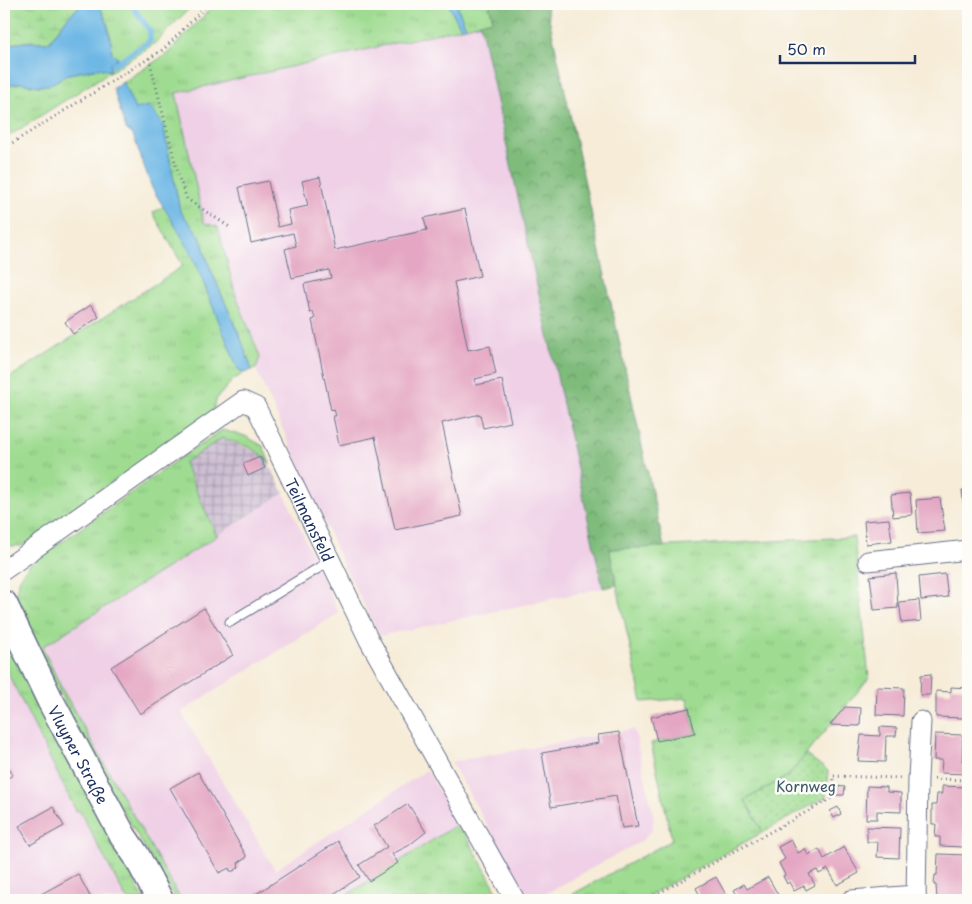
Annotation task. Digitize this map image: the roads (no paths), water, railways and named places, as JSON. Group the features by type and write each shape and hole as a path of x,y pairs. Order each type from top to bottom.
{"main road":[{"name":"Vluyner Straße","path":"4,604 50,700 123,836 136,855 160,900"}],"street":[{"name":"Teilmansfeld","path":"4,570 243,401 256,407 369,640 515,900"},
{"path":"868,561 968,550"},
{"path":"851,900 916,897 921,721"}],"lane":[{"path":"230,622 330,561"}],"water":[{"path":"82,4 98,4 104,16 110,34 112,53 118,58 110,64 110,71 99,68 69,74 49,85 38,86 21,83 4,86 4,45 25,42 49,42 67,18"},
{"path":"448,4 456,4 466,27 461,28"},
{"path":"123,82 135,109 149,106 163,124 180,211 200,236 210,268 241,339 252,370 244,373 238,369 191,252 152,188 133,135 126,129 113,88"}],"waterway":[{"path":"113,65 150,41 150,31 131,4"}],"park label":[{"name":"Kornweg","path":"806,785"}]}
